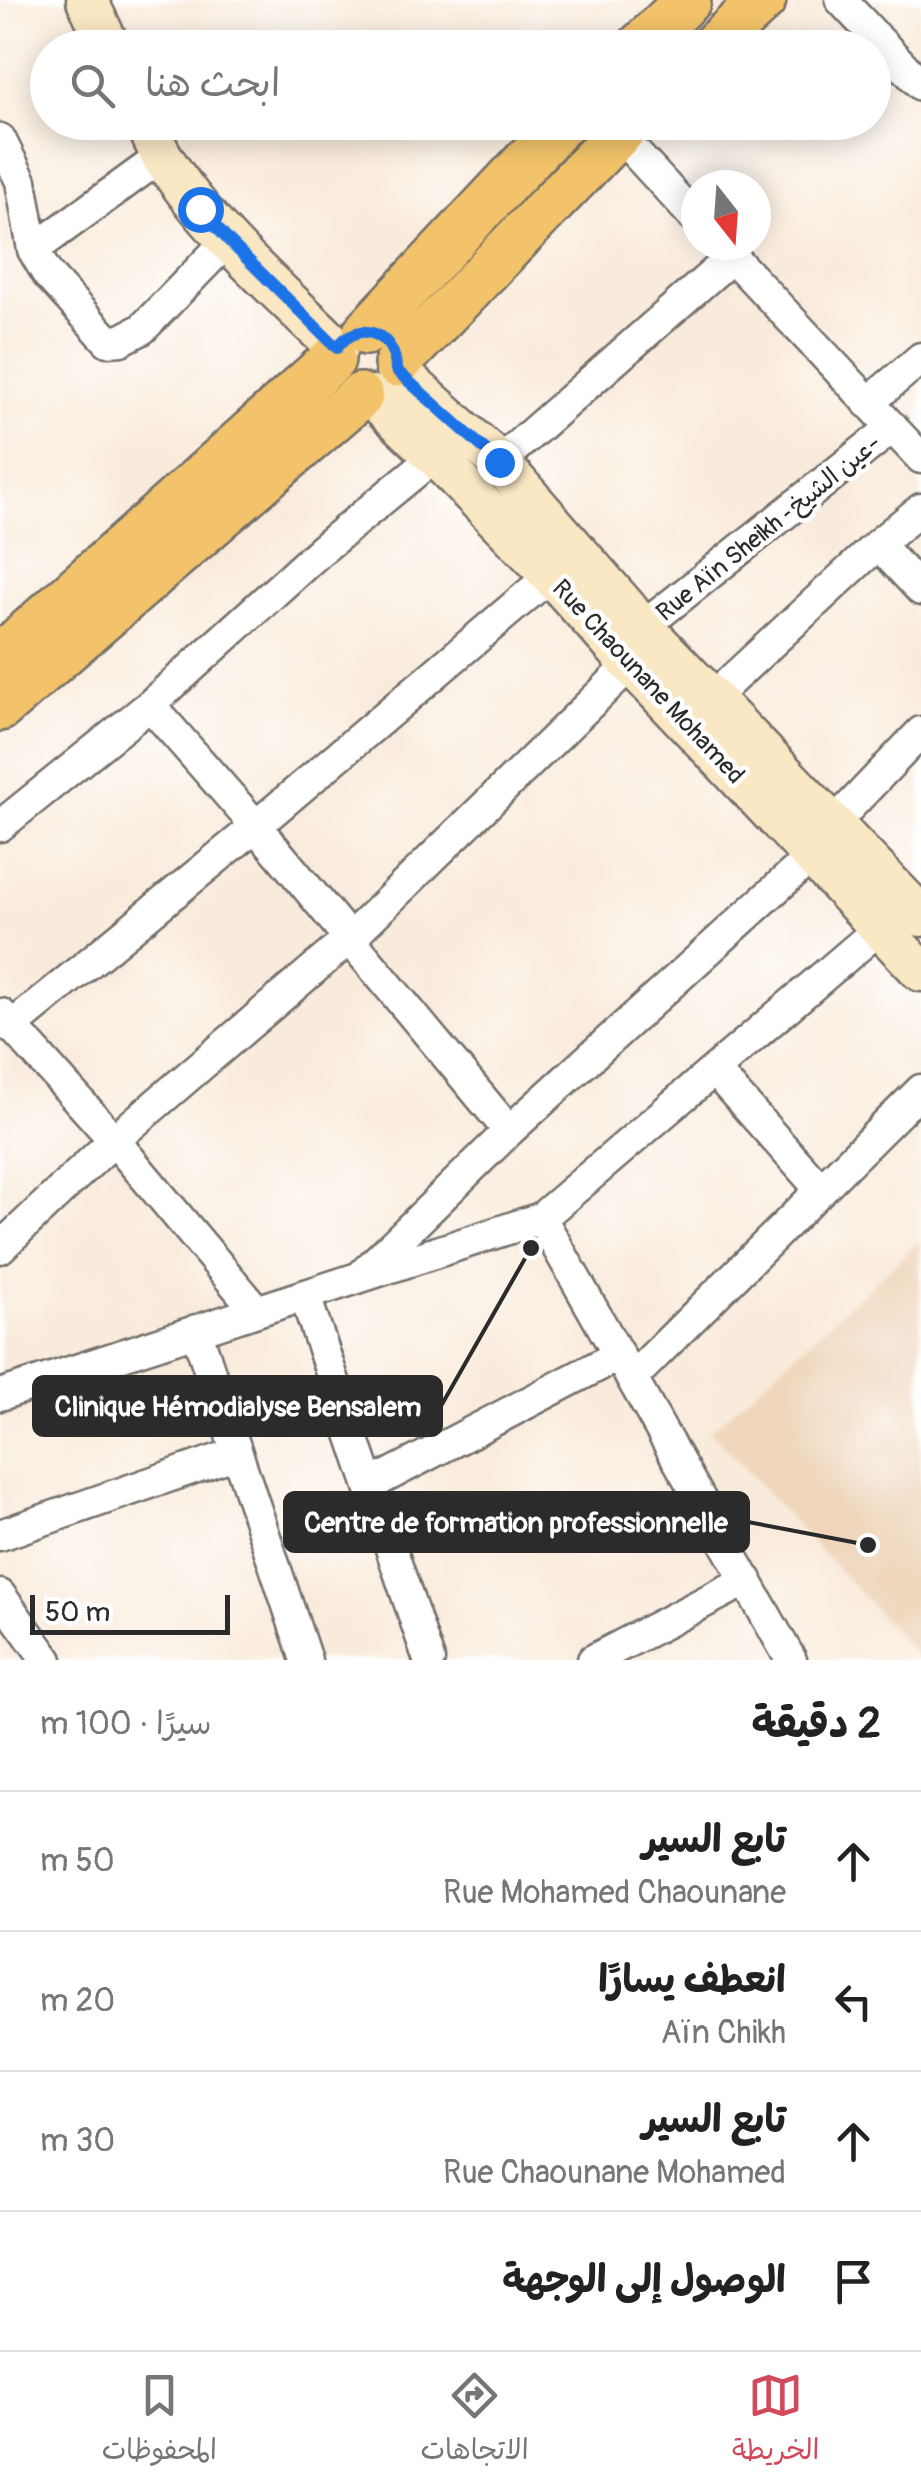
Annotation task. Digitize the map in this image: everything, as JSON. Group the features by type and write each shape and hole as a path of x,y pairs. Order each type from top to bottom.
{"main road":[{"path":"657,30 688,0"},
{"path":"730,30 763,0"},
{"path":"0,656 366,367 549,140"},
{"path":"0,708 603,140"}],"street":[{"path":"87,0 101,30"},
{"path":"841,0 869,30"},
{"path":"891,53 921,85"},
{"path":"0,139 21,181 33,250 48,275 108,341 121,340 142,328 228,240"},
{"path":"33,250 153,140"},
{"path":"155,140 200,209 228,240 366,367"},
{"path":"630,140 681,201"},
{"name":"Rue Aïn Sheikh -عين الشيخ-","path":"499,462 716,260"},
{"name":"Rue Aïn Sheikh -عين الشيخ-","path":"734,260 921,458"},
{"name":"Rue Aïn Sheikh -عين الشيخ-","path":"868,403 921,358"},
{"name":"Rue Chaounane Mohamed","path":"366,367 435,456 551,575 637,646 712,698 822,840"},
{"name":"Rue Chaounane Mohamed","path":"366,367 499,462 637,646 822,840 910,916 921,971"},
{"name":"Rue Aïn Sheikh -عين الشيخ-","path":"0,1248 114,1140 350,938 637,646 893,427"},
{"path":"0,826 150,705 322,550 435,456"},
{"path":"712,698 921,509"},
{"path":"878,544 921,590"},
{"path":"257,1311 114,1140 6,1020 256,826 551,575"},
{"path":"150,705 256,826 509,1131"},
{"path":"358,1279 509,1131 822,840 921,732"},
{"path":"0,1394 541,1218 714,1070 910,916"},
{"path":"714,1070 821,1190"},
{"path":"370,1485 625,1366 821,1190 921,1090"},
{"path":"541,1218 791,1660"},
{"path":"305,1296 429,1660"},
{"path":"196,1330 306,1660"},
{"path":"0,1535 237,1453"},
{"path":"593,1660 747,1580"},
{"path":"0,1596 46,1660"}],"shaded area":[{"path":"921,1240 921,1660 710,1431"}],"place":[{"name":"Clinique Hémodialyse Bensalem","path":"531,1248"},
{"name":"Centre de formation professionnelle","path":"868,1545"}],"route":[{"path":"200,209 337,348 358,333 376,334 384,339 396,355 396,370 499,462"}]}
